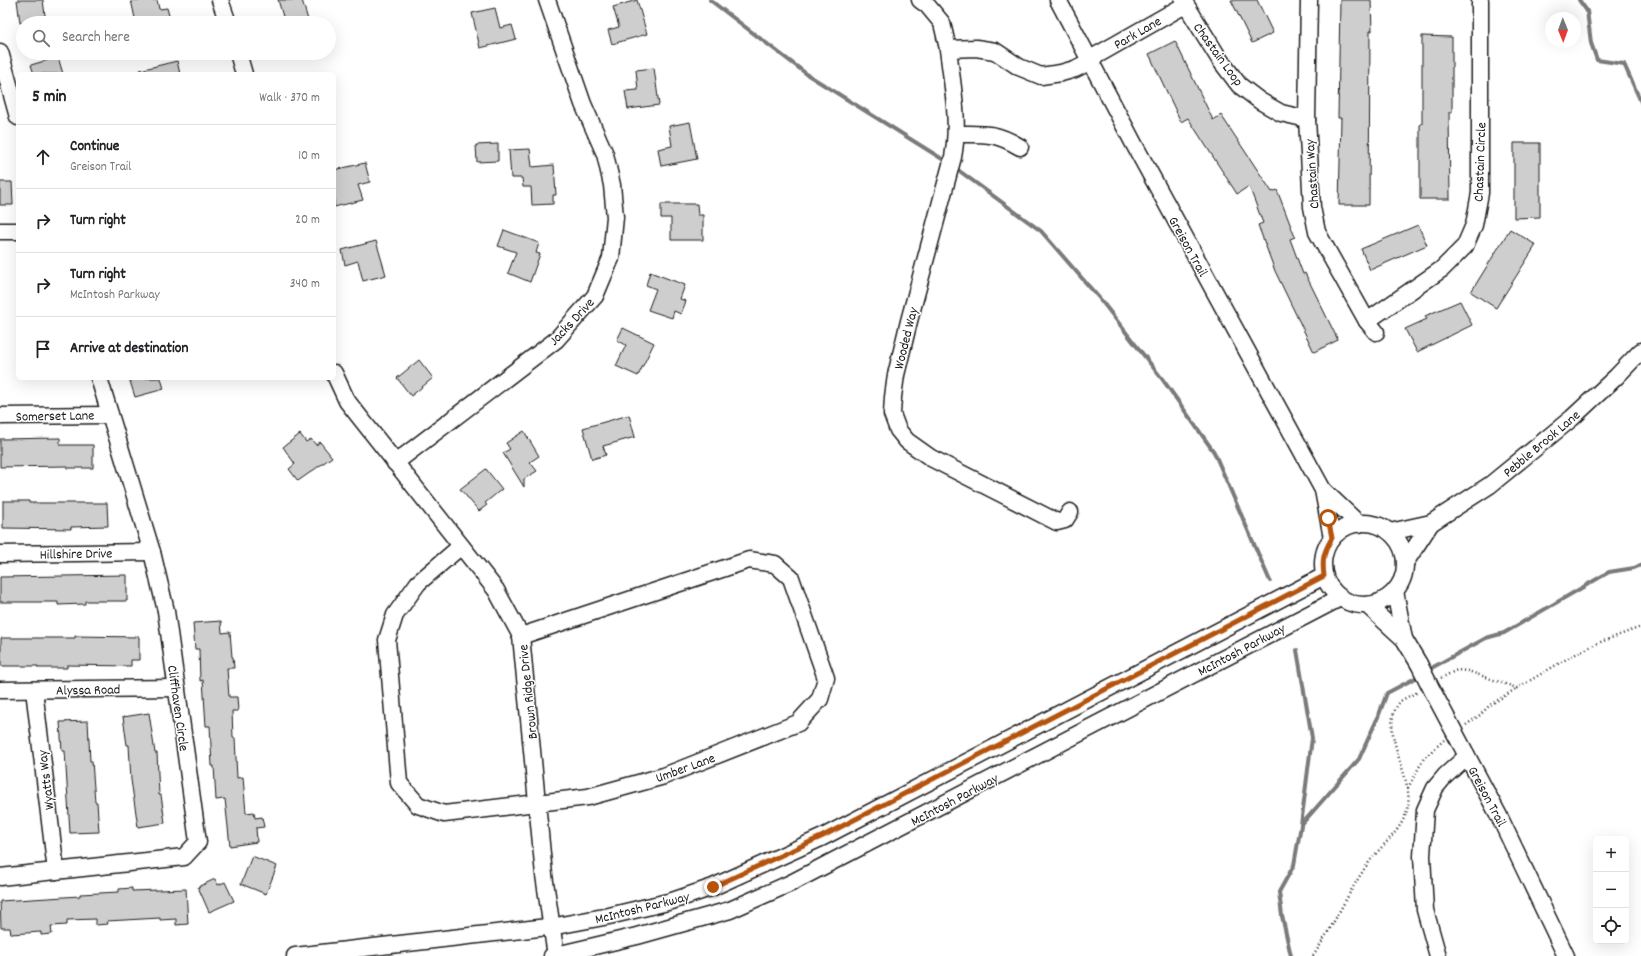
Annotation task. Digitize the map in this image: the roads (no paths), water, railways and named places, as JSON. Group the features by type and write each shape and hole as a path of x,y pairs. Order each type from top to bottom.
{"street":[{"path":"220,0 226,16"},
{"name":"Jacks Drive","path":"395,462 556,340 595,296 611,258 615,217 612,185 605,154 583,104 547,0"},
{"name":"Wooded Way","path":"920,0 928,5 942,23 948,49 957,134 953,157 896,375 892,414 898,430 908,441 931,458 1058,522 1065,520 1070,512"},
{"name":"Greison Trail","path":"1058,0 1135,146 1322,490 1332,538"},
{"name":"Chastain Way","path":"1309,0 1307,119 1312,207 1317,232 1372,327"},
{"name":"Chastain Circle","path":"1372,327 1442,268 1465,246 1474,225 1480,193 1480,0"},
{"name":"Park Lane","path":"1090,59 1184,2"},
{"name":"Chastain Loop","path":"1184,2 1220,60 1239,85 1260,101 1281,113 1307,119"},
{"path":"948,49 976,48 995,51 1019,67 1041,76 1061,74 1084,65 1090,59"},
{"path":"0,52 5,93 16,113"},
{"path":"240,60 243,72"},
{"path":"957,134 992,134 1020,147"},
{"path":"0,231 16,231"},
{"name":"Pebble Brook Lane","path":"1405,563 1432,524 1490,485 1530,454 1572,418 1616,377 1641,351"},
{"name":"Brown Ridge Drive","path":"336,377 347,401 496,590 521,636 544,875 555,956"},
{"name":"Cliffhaven Circle","path":"0,877 184,857 198,842 166,611 152,552 100,380"},
{"name":"Somerset Lane","path":"0,416 110,415"},
{"name":"Greison Trail","path":"1322,490 1359,524"},
{"path":"1359,524 1370,524 1390,532 1398,541 1403,551 1405,563 1401,583 1395,591 1378,603 1367,605 1358,605 1340,598 1330,588 1324,576 1322,563 1325,550 1332,538 1339,531 1349,526 1359,524"},
{"name":"Pebble Brook Lane","path":"1390,532 1432,524"},
{"name":"Umber Lane","path":"461,546 418,583 395,615 387,640 399,783 418,805 444,814 538,804 588,797 664,776 798,723 820,699 826,678 791,578 775,564 749,560 521,636"},
{"name":"Hillshire Drive","path":"0,554 152,552"},
{"name":"McIntosh Parkway","path":"295,956 552,927 609,916 672,901 720,884 823,836 1324,576"},
{"name":"Greison Trail","path":"1395,591 1404,640"},
{"name":"McIntosh Parkway","path":"555,956 637,936 730,910 791,883 1340,598"},
{"name":"Greison Trail","path":"1367,605 1404,640 1419,664 1466,756 1499,816 1566,956"},
{"name":"Alyssa Road","path":"0,690 177,688"},
{"name":"Wyatts Way","path":"34,690 56,871"},
{"path":"1438,956 1425,910 1422,856 1425,810 1435,788 1466,756"}],"waterway":[{"path":"710,0 808,75 947,162"},
{"path":"1579,0 1587,11 1591,43 1597,60 1624,64 1641,102"},
{"path":"954,167 1041,231 1100,299 1163,380 1214,452 1270,581"},
{"path":"1426,671 1486,638 1504,633 1609,572 1634,568 1641,565"},
{"path":"1291,956 1282,916 1279,892 1294,865 1301,825 1312,738 1297,650"},
{"path":"1301,825 1359,759 1387,693 1421,675"}]}
